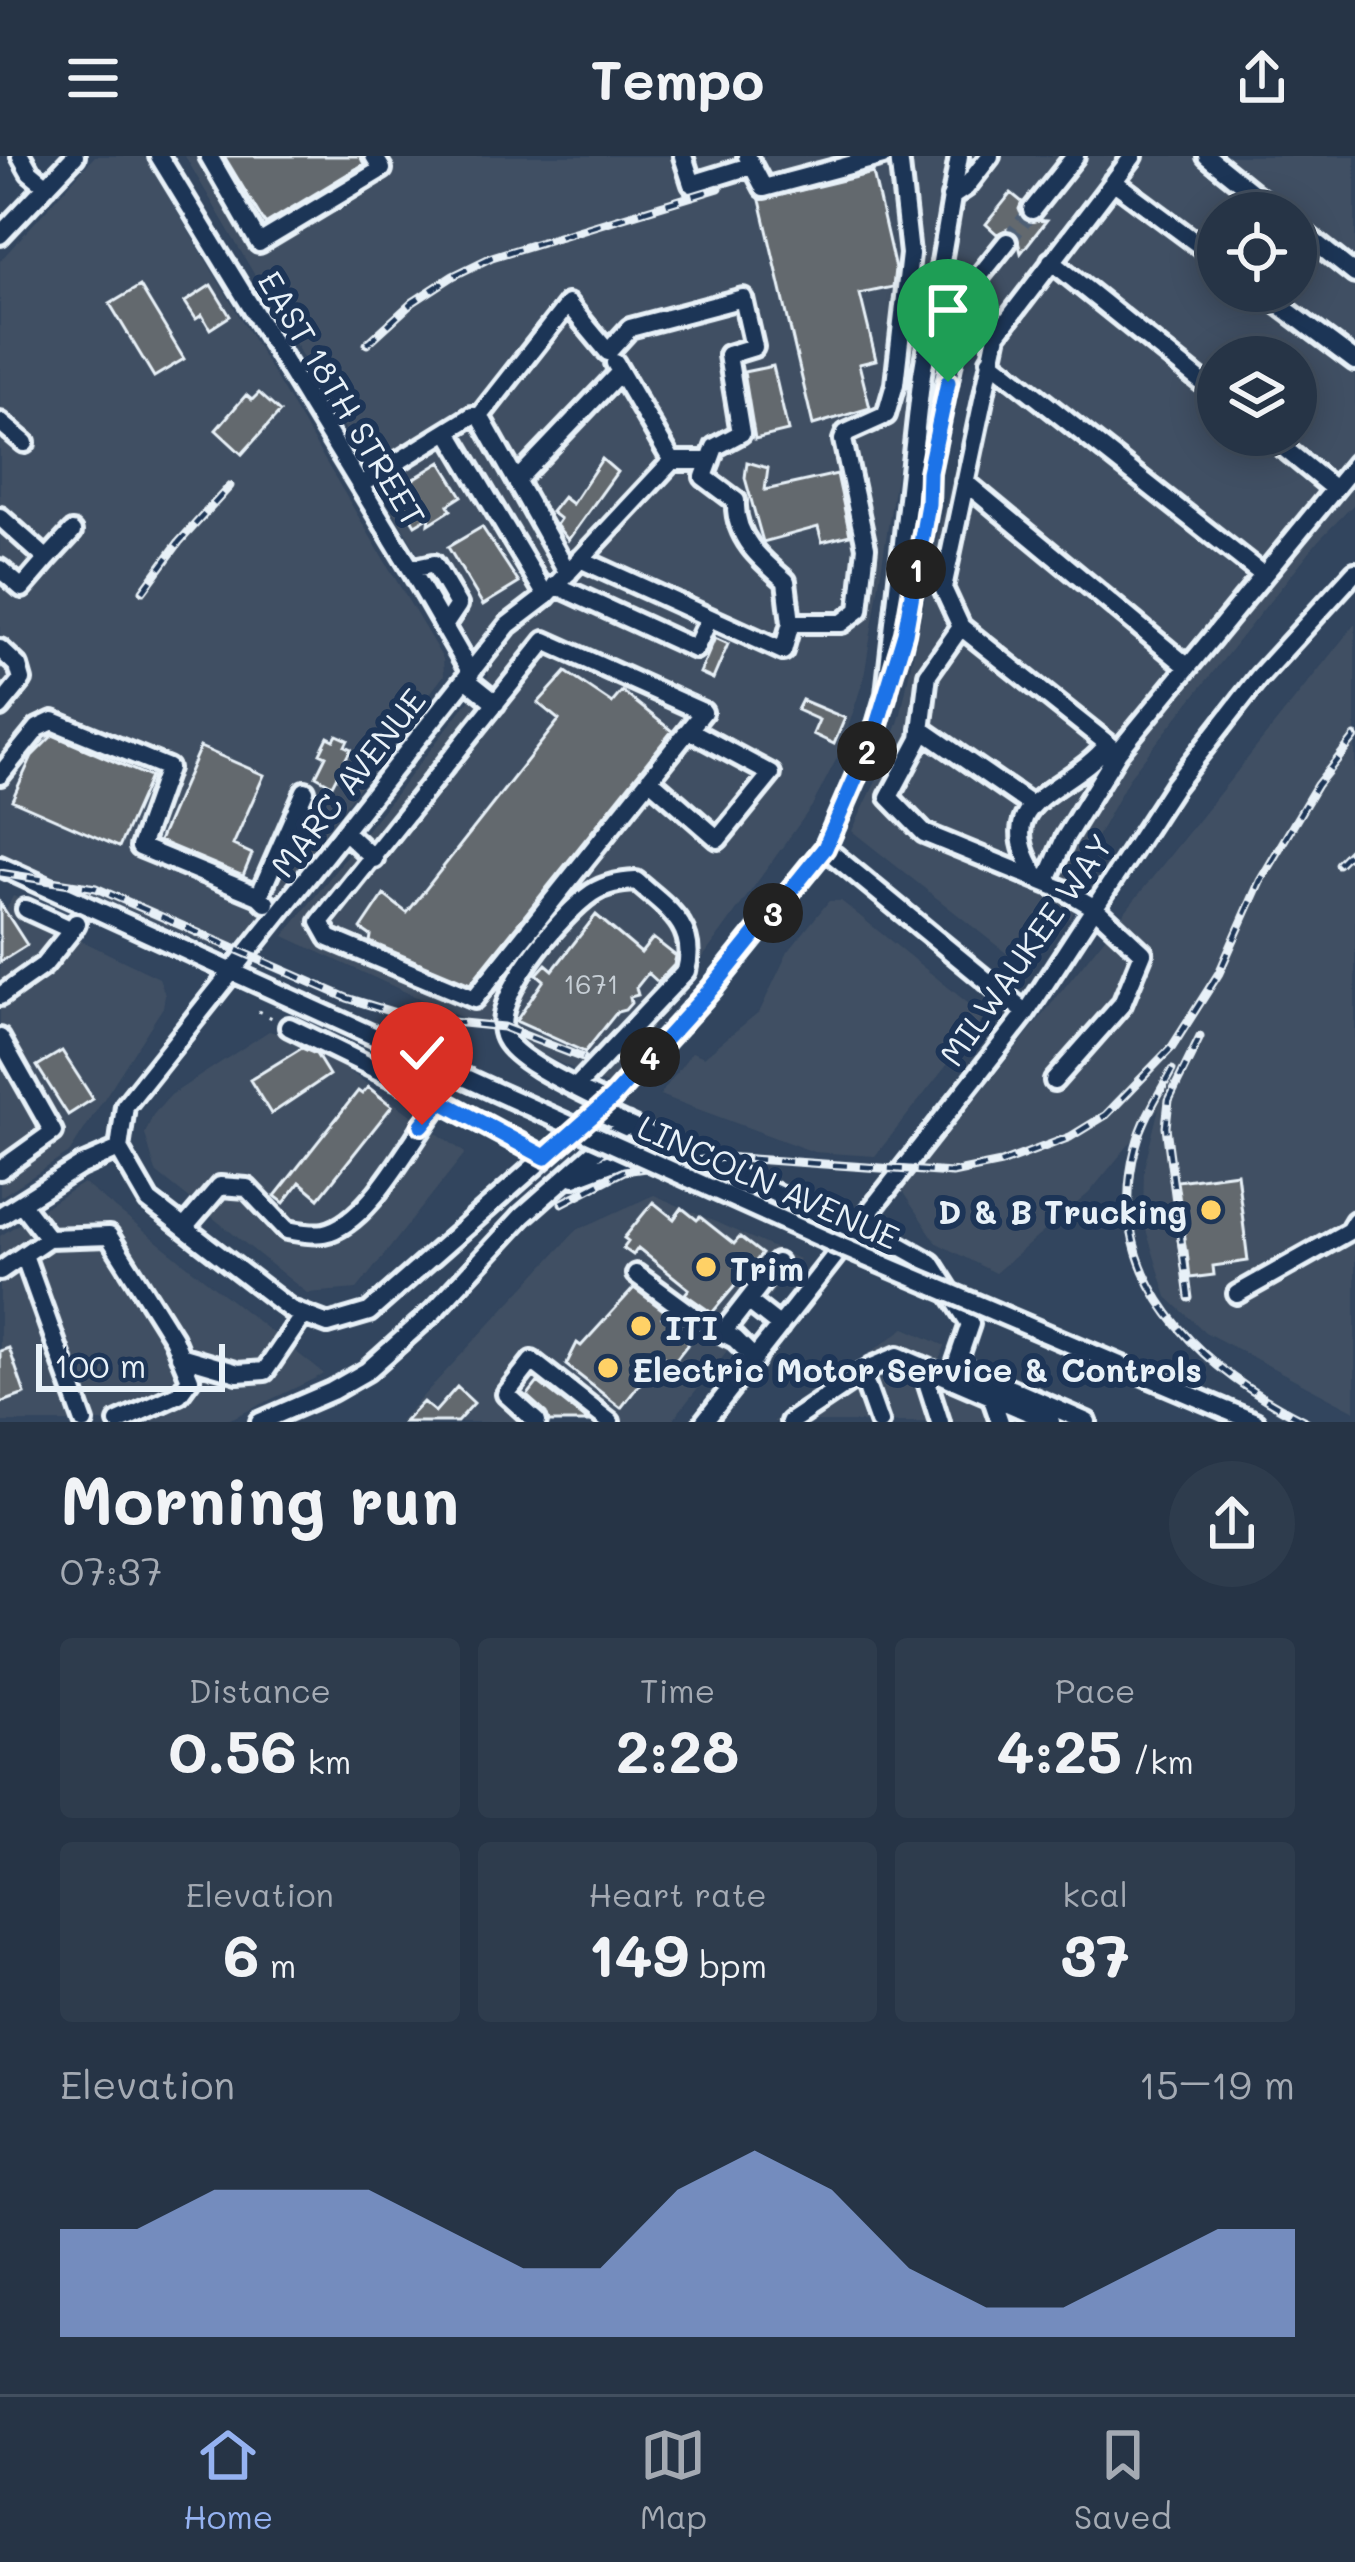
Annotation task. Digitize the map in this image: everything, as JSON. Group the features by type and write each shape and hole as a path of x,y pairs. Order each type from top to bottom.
{"street":[{"path":"21,156 46,186"},
{"path":"1,232 75,156"},
{"name":"EAST 18TH STREET","path":"159,156 412,569 468,676"},
{"path":"209,156 259,243 382,169 374,156"},
{"path":"683,156 692,184 748,161 764,188 883,156"},
{"path":"790,623 842,622 859,610 866,547 843,440 846,433 886,415 896,384 910,254 899,156"},
{"path":"886,694 919,394 958,156"},
{"path":"951,197 966,187 990,156"},
{"path":"1032,210 1075,156"},
{"path":"1113,748 961,627 943,588 997,334 1133,156"},
{"path":"1207,156 1252,192"},
{"path":"1113,181 1197,243"},
{"path":"0,1216 80,1166 119,1149 149,1201 291,1310 328,1324 369,1312 602,1107 712,988 825,848 873,738 905,633 928,504 929,472 966,293 1007,242"},
{"path":"1317,244 1355,274"},
{"path":"1051,261 1197,378"},
{"path":"480,416 517,480 562,578 709,620 782,651 790,623 786,581 760,560 735,522 736,501 704,477 716,447 741,433 728,355 754,346 743,298 630,328 608,352"},
{"path":"480,416 568,304 608,352 672,460 710,461"},
{"path":"1289,312 1355,361"},
{"path":"990,360 1263,575"},
{"path":"517,480 620,372"},
{"path":"360,485 472,416 480,416"},
{"path":"0,422 25,443"},
{"path":"448,431 562,578 695,649 709,620"},
{"path":"1294,456 1334,489"},
{"name":"MARC AVENUE","path":"119,1149 125,1106 508,625 562,578 672,460"},
{"path":"1042,881 1018,838 1023,815 1113,748 1188,667 1355,464"},
{"path":"965,482 1188,667"},
{"path":"0,517 47,560"},
{"path":"0,569 22,588 72,532"},
{"name":"MILWAUKEE WAY","path":"704,1422 1026,1013 1174,786 1259,677 1355,572"},
{"path":"961,627 928,674 920,739 889,796 924,832 1095,908 1143,953 1122,1004 1054,1081"},
{"path":"545,641 703,712 688,730 474,999 329,938 320,922 545,641"},
{"path":"0,649 18,666 22,680 0,707"},
{"path":"468,676 496,704"},
{"path":"0,775 38,728 53,721 168,767 140,847 259,896 278,917"},
{"path":"921,729 1031,805"},
{"path":"650,779 718,839 770,774 688,730"},
{"path":"1042,881 1113,748"},
{"path":"259,896 305,791"},
{"path":"345,832 374,859"},
{"path":"825,848 1026,1013"},
{"name":"LINCOLN AVENUE","path":"0,866 842,1247 1255,1422"},
{"path":"577,1086 686,971 692,950 679,918 636,881 613,883 590,895 518,976 502,1016 505,1038 519,1055 577,1086 626,1124 931,1263 970,1324 956,1365 1087,1422"},
{"path":"26,909 72,930"},
{"path":"0,996 44,965 89,910"},
{"path":"289,1027 545,1157"},
{"path":"0,1038 53,1132 0,1170"},
{"path":"184,1228 220,1186 247,1188 287,1230 321,1234 347,1225 370,1201 441,1101"},
{"path":"260,1422 367,1371 434,1312 522,1216 626,1124"},
{"path":"561,1181 676,1147"},
{"path":"21,1203 48,1238"},
{"path":"1237,1294 1349,1231 1355,1221"},
{"path":"0,1271 48,1238 109,1236 190,1379 179,1394 118,1422"},
{"path":"24,1255 84,1422"},
{"path":"724,1331 777,1263"},
{"path":"636,1274 704,1323 724,1331 755,1359"},
{"path":"748,1301 780,1326"},
{"path":"180,1356 238,1373 265,1371 303,1315"},
{"path":"790,1422 898,1356 1051,1422"},
{"path":"537,1422 506,1394 532,1361 610,1422"},
{"path":"922,1366 940,1422"},
{"path":"862,1374 879,1422"},
{"path":"991,1396 1000,1422"},
{"path":"817,1404 824,1422"}],"path":[{"path":"258,1011 289,1027"}],"shaded area":[{"path":"95,156 144,156 443,659 444,675 251,930 235,944 218,949 0,853 0,261"},
{"path":"185,156 1355,156 1355,503 1318,541 1130,776 1074,879 1089,887 1070,919 1060,905 1024,967 852,831 885,763 901,714 937,536 993,322 977,343 953,337 933,366 914,363 864,677 841,750 812,806 610,1086 284,936 489,675"},
{"path":"1355,624 1355,1411 1205,1332 1167,1297 1143,1220 1144,1168 1159,1108 1089,1193 995,1273 937,1243 902,1191"},
{"path":"13,896 85,930 80,940 159,978 165,995 163,1007 69,1153 0,1197 0,910 7,908"},
{"path":"829,901 841,901 985,1017 875,1156 814,1152 660,1095 692,1052 704,1057 760,1011 788,952"},
{"path":"269,1031 309,1043 465,1153 357,1289 307,1293 156,1172 145,1134 153,1115 171,1095"},
{"path":"83,1183 324,1374 224,1422 0,1422 0,1236"},
{"path":"654,1195 799,1259 671,1422 399,1422 577,1230"},
{"path":"905,1328 945,1346 937,1364 1065,1422 773,1422"}],"building":[{"path":"224,156 360,156 364,164 265,224"},
{"path":"873,173 895,269 893,287 860,294 876,360 859,364 870,408 813,425 760,200"},
{"path":"1011,193 1022,202 1023,219 1046,221 1021,253 1016,233 1008,229 997,234 986,224"},
{"path":"211,285 230,316 210,329 202,315 196,319 185,302"},
{"path":"140,286 184,359 154,377 110,304"},
{"path":"773,366 788,431 755,439 744,372"},
{"path":"259,393 280,412 242,454 216,430 246,395 252,400"},
{"path":"602,459 617,472 568,540 556,525 560,519 551,512 563,497 572,504"},
{"path":"441,462 462,496 429,524 430,516 415,525 394,491"},
{"path":"747,462 768,468 765,490 837,474 850,535 822,542 818,527 763,542 745,478"},
{"path":"482,527 519,583 483,605 448,547"},
{"path":"715,638 728,644 713,679 700,673"},
{"path":"566,672 612,703 622,691 672,731 470,984 370,942 371,936 361,929 384,895 407,913 559,720 538,703"},
{"path":"802,700 845,718 834,744 813,734 819,720 797,710"},
{"path":"53,735 150,777 119,847 12,800 32,756"},
{"path":"337,735 348,740 345,746 351,749 332,785 316,776 326,756 320,753 328,737 334,740"},
{"path":"200,747 264,775 233,845 252,854 243,876 159,841"},
{"path":"0,903 27,945 0,962"},
{"path":"596,915 641,953 653,938 676,956 658,982 648,973 636,988 638,995 630,997 631,1003 617,1012 585,1052 516,1021 544,980 537,974 546,964 553,970"},
{"path":"302,1048 316,1054 329,1075 271,1114 250,1080"},
{"path":"62,1051 93,1099 68,1115 37,1066"},
{"path":"368,1087 392,1106 319,1198 300,1182 284,1203 275,1196 358,1091 362,1094"},
{"name":"D & B Trucking","path":"1237,1173 1248,1261 1213,1266 1214,1275 1190,1278 1187,1251 1180,1252 1178,1239 1185,1238 1177,1181"},
{"name":"Trim","path":"653,1202 674,1219 682,1208 734,1244 740,1237 762,1254 712,1313 638,1248 633,1255 623,1248 628,1241 624,1238"},
{"path":"634,1288 666,1312 662,1317 691,1340 673,1363 664,1357 656,1363 621,1408 566,1365 577,1343 581,1346"},
{"path":"9,1348 25,1394 0,1403 0,1351"},
{"path":"538,1382 589,1422 549,1422 527,1396"},
{"path":"457,1387 474,1403 457,1422 404,1422 423,1402 435,1412"}],"tunnel":[{"path":"1007,242 1032,210"}],"railway":[{"path":"367,344 413,302 492,257 719,188"},
{"path":"143,591 230,486"},
{"path":"562,1203 624,1171 724,1157 952,1173 1001,1163 1070,1137 1106,1115 1172,1047 1219,973 1260,881 1317,785 1355,737"},
{"path":"1338,864 1355,847"},
{"path":"0,873 96,888 347,998 412,1018 503,1027 583,1058"},
{"path":"1189,1298 1166,1127 1169,1100 1200,1037"},
{"path":"1172,1070 1139,1136 1129,1194 1133,1237 1146,1277 1168,1314 1196,1346 1230,1375 1307,1422"}],"place":[{"name":"D & B Trucking","path":"1211,1210"},
{"name":"Trim","path":"706,1267"},
{"name":"ITI","path":"641,1326"},
{"name":"Electric Motor Service & Controls","path":"608,1368"}],"route":[{"path":"422,1125 441,1101 545,1157 612,1098 712,988 825,848 873,738 905,633 948,382"}]}
